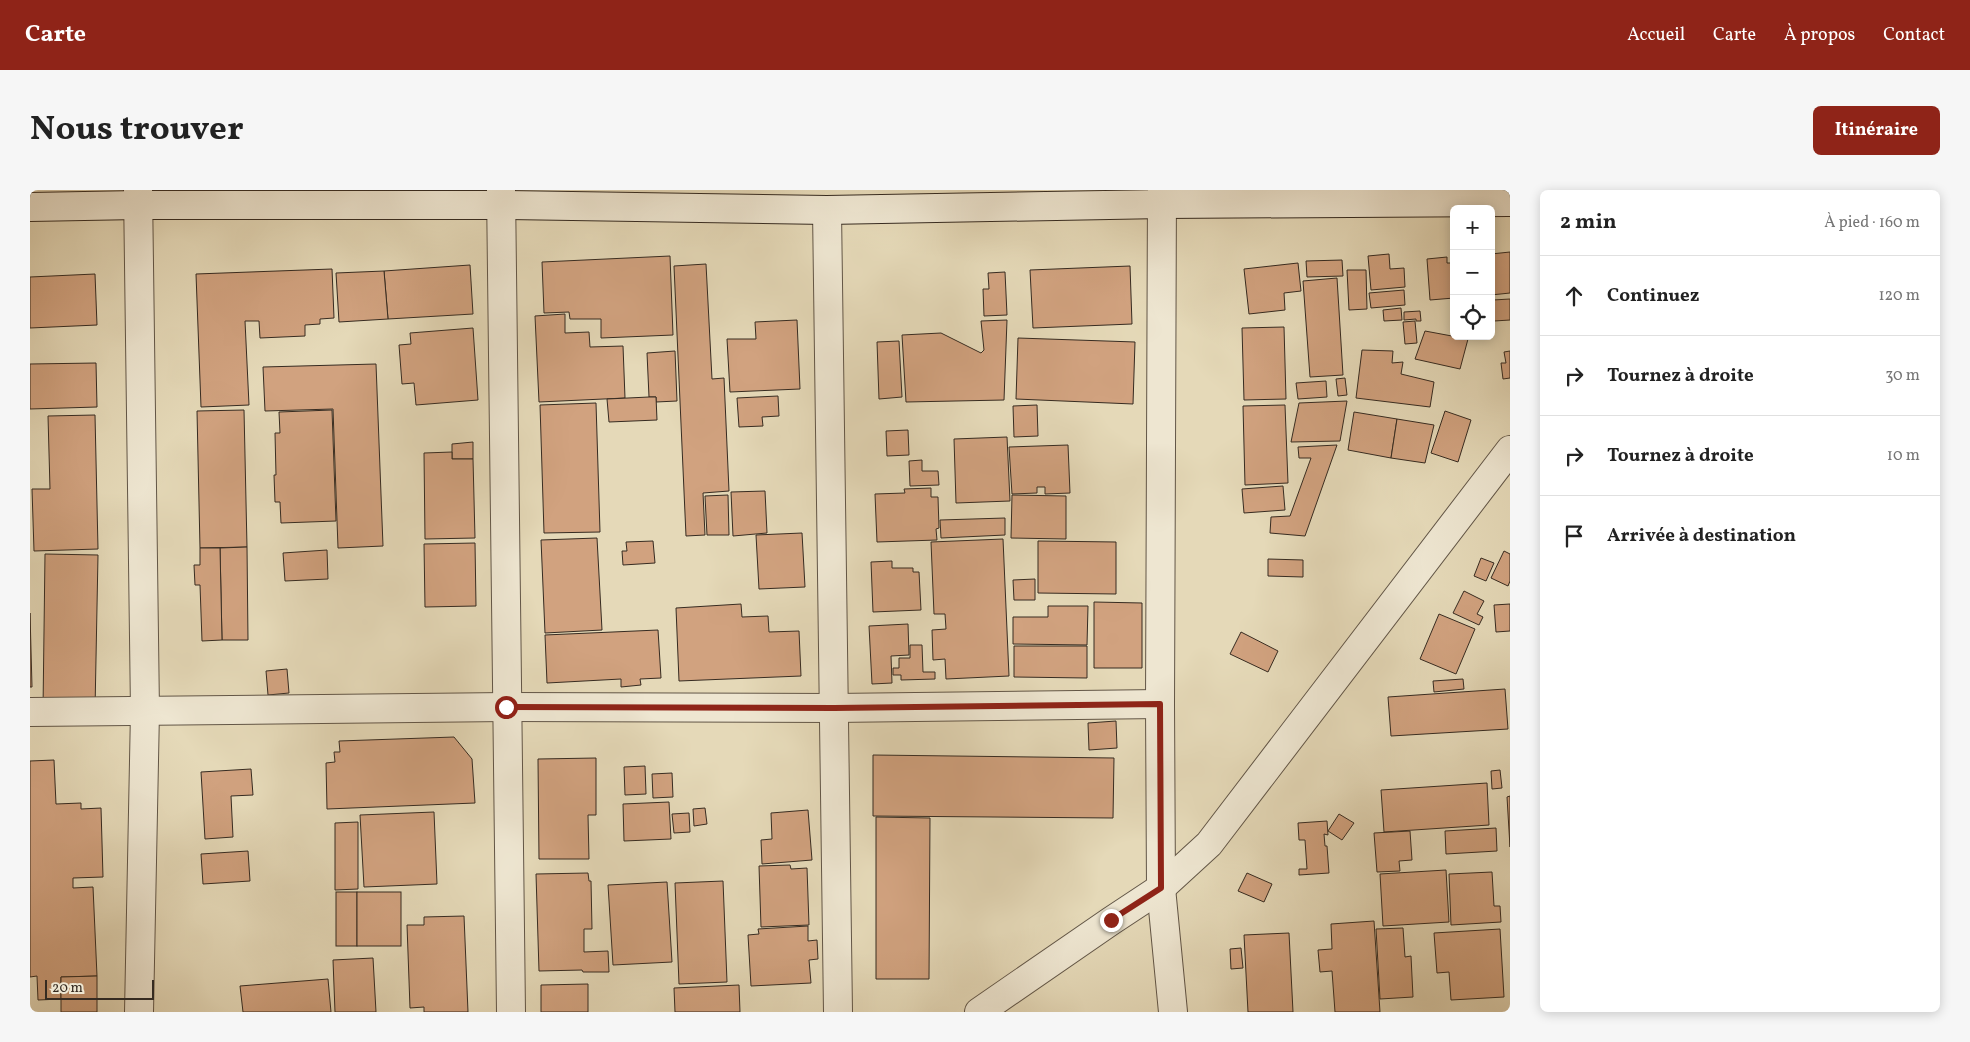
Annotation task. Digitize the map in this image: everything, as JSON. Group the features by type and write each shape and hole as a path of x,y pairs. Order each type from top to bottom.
{"street":[{"path":"30,207 138,198 501,197 827,210 1162,197 1510,202"},
{"path":"501,197 511,1012"},
{"path":"1162,197 1161,888 1173,1012"},
{"path":"138,198 145,711 139,1012"},
{"path":"827,210 838,1012"},
{"path":"979,1012 1111,920 1161,888 1209,844 1510,450"},
{"path":"30,712 506,707 834,708 1160,704"}],"building":[{"path":"1510,252 1510,293 1495,295 1495,254"},
{"path":"1389,254 1390,269 1404,268 1405,287 1371,290 1368,256"},
{"path":"670,256 673,335 601,338 601,319 570,319 569,312 544,313 542,262"},
{"path":"1447,257 1447,263 1450,263 1450,298 1430,300 1427,259"},
{"path":"1342,260 1343,276 1307,277 1306,261"},
{"path":"1298,263 1301,291 1284,293 1285,310 1249,314 1244,269"},
{"path":"706,264 712,379 724,378 729,491 703,493 705,535 686,536 674,266"},
{"path":"470,265 473,314 388,319 384,271"},
{"path":"1130,266 1132,324 1033,328 1030,270"},
{"path":"332,269 334,318 320,319 320,324 305,325 305,336 260,338 259,321 245,321 249,405 201,407 196,274"},
{"path":"1347,270 1366,270 1367,309 1349,310"},
{"path":"384,271 388,319 339,322 336,273"},
{"path":"1005,272 1007,315 984,316 983,289 989,289 988,273"},
{"path":"95,274 97,325 30,328 30,277"},
{"path":"1337,278 1343,375 1310,377 1303,281"},
{"path":"1404,290 1405,305 1371,308 1369,293"},
{"path":"1510,299 1510,320 1495,321 1495,300"},
{"path":"1401,308 1402,320 1384,321 1383,310"},
{"path":"1420,311 1421,321 1416,321 1416,319 1404,320 1404,312"},
{"path":"565,314 565,333 589,332 590,347 623,346 625,398 539,402 535,316"},
{"path":"797,320 800,389 730,392 727,339 756,339 755,322"},
{"path":"1007,320 1004,400 906,402 902,335 941,333 981,353 984,350 981,321"},
{"path":"1415,321 1417,343 1405,344 1403,322"},
{"path":"1284,327 1286,399 1244,400 1242,328"},
{"path":"473,328 478,400 416,405 414,383 402,384 399,345 411,344 410,333"},
{"path":"1425,331 1450,336 1450,340 1468,340 1460,369 1415,359"},
{"path":"1018,338 1135,342 1133,404 1016,399"},
{"path":"899,341 902,397 879,399 877,342"},
{"path":"1362,350 1393,351 1392,363 1403,362 1401,374 1434,382 1430,407 1356,398"},
{"path":"675,351 677,401 656,402 656,397 649,397 647,353"},
{"path":"1510,351 1510,378 1503,379 1501,363 1506,363 1504,352"},
{"path":"96,363 97,407 30,409 30,364"},
{"path":"376,364 383,546 338,548 333,409 265,411 263,367"},
{"path":"1345,378 1347,395 1338,396 1336,379"},
{"path":"1326,381 1327,397 1298,399 1296,383"},
{"path":"778,396 779,416 762,417 763,426 739,427 737,398"},
{"path":"656,397 657,420 609,422 607,399"},
{"path":"1347,401 1340,441 1291,442 1299,403"},
{"path":"596,403 600,532 544,533 540,405"},
{"path":"1037,405 1038,436 1014,437 1013,406"},
{"path":"1285,405 1288,483 1245,485 1243,406"},
{"path":"244,410 247,547 200,548 197,411"},
{"path":"332,410 336,521 281,523 280,502 275,502 274,475 276,475 275,433 280,433 279,412"},
{"path":"1445,411 1471,420 1458,462 1431,453"},
{"path":"1354,412 1397,419 1391,458 1348,450"},
{"path":"95,415 98,549 34,551 32,489 50,489 48,416"},
{"path":"1397,419 1434,425 1425,463 1391,458"},
{"path":"908,430 909,455 887,456 886,431"},
{"path":"1007,437 1010,501 956,503 954,439"},
{"path":"473,442 473,459 452,459 452,444"},
{"path":"1068,445 1070,493 1045,494 1045,487 1037,487 1037,493 1012,494 1009,447"},
{"path":"1337,445 1305,536 1270,533 1271,517 1290,516 1311,458 1299,458 1298,447"},
{"path":"452,452 452,459 473,459 475,538 425,539 424,453"},
{"path":"922,460 922,471 938,471 939,485 910,486 909,461"},
{"path":"1283,486 1285,510 1244,513 1242,489"},
{"path":"931,488 931,497 938,497 939,528 936,529 937,540 877,542 875,494 905,493 904,489"},
{"path":"765,491 767,533 733,536 731,492"},
{"path":"728,495 729,535 707,535 705,496"},
{"path":"1012,495 1066,496 1066,539 1011,538"},
{"path":"1005,518 1005,535 941,538 940,520"},
{"path":"802,533 805,587 759,589 756,535"},
{"path":"597,538 602,630 545,633 541,540"},
{"path":"1003,539 1009,676 946,679 945,659 933,660 932,630 946,629 945,614 934,614 931,542"},
{"path":"653,541 655,563 623,565 622,551 627,551 626,542"},
{"path":"1038,541 1116,542 1116,594 1038,593"},
{"path":"475,543 476,606 425,607 424,544"},
{"path":"247,547 248,640 222,640 220,548"},
{"path":"200,548 220,548 222,640 202,641 200,585 195,585 194,565 200,565"},
{"path":"327,550 328,579 285,581 283,553"},
{"path":"1504,551 1510,554 1510,581 1508,586 1491,578"},
{"path":"45,554 98,555 95,710 43,709"},
{"path":"1481,558 1494,563 1486,581 1474,576"},
{"path":"1268,559 1303,560 1303,577 1268,576"},
{"path":"892,561 892,568 913,568 913,572 919,572 921,610 873,612 871,562"},
{"path":"1035,579 1035,600 1014,600 1013,580"},
{"path":"1464,591 1484,601 1477,614 1483,617 1479,625 1453,613"},
{"path":"1094,602 1142,603 1142,668 1094,668"},
{"path":"741,604 742,617 768,616 769,632 799,631 801,676 679,681 676,608"},
{"path":"1510,604 1510,631 1496,632 1494,605"},
{"path":"1048,606 1088,606 1087,645 1013,644 1013,617 1048,617"},
{"path":"30,613 32,687 30,687"},
{"path":"1439,614 1475,629 1456,674 1420,659"},
{"path":"908,624 909,655 891,656 892,683 872,684 869,626"},
{"path":"658,630 661,678 640,679 641,685 621,687 621,679 547,683 545,635"},
{"path":"1241,632 1278,651 1268,672 1230,654"},
{"path":"910,645 922,645 923,672 935,672 935,679 901,680 901,675 893,675 893,668 899,668 899,658 910,658"},
{"path":"1014,646 1087,646 1087,678 1014,677"},
{"path":"287,669 289,693 268,695 266,671"},
{"path":"1463,679 1464,689 1434,692 1433,681"},
{"path":"1505,689 1508,729 1391,736 1388,697"},
{"path":"1116,721 1117,748 1089,750 1088,723"},
{"path":"454,737 472,759 475,803 327,809 326,763 335,762 334,752 340,752 339,741"},
{"path":"873,755 1114,758 1113,818 873,816"},
{"path":"596,758 596,815 588,815 589,859 539,859 538,759"},
{"path":"54,760 56,804 81,803 81,809 101,808 103,877 73,878 73,888 93,887 97,976 61,977 61,999 38,1000 37,976 30,977 30,761"},
{"path":"645,766 646,794 625,795 624,767"},
{"path":"251,769 253,795 231,796 233,837 205,839 201,772"},
{"path":"1500,770 1502,788 1492,789 1491,771"},
{"path":"672,773 673,797 653,798 652,774"},
{"path":"1487,783 1489,825 1384,832 1381,790"},
{"path":"1510,796 1510,847 1507,797"},
{"path":"669,802 671,839 624,841 623,804"},
{"path":"705,808 707,824 694,826 693,809"},
{"path":"808,810 812,860 762,864 761,840 772,839 771,813"},
{"path":"434,812 437,884 364,887 360,815"},
{"path":"689,813 690,832 674,833 672,814"},
{"path":"1339,814 1354,823 1342,840 1328,831"},
{"path":"876,817 930,818 929,979 876,979"},
{"path":"1327,821 1328,835 1324,834 1329,873 1299,875 1299,869 1307,869 1305,840 1299,840 1298,823"},
{"path":"358,822 358,889 335,890 335,823"},
{"path":"1496,828 1497,851 1446,854 1445,831"},
{"path":"1410,831 1412,860 1399,861 1400,871 1377,872 1374,833"},
{"path":"248,851 250,881 203,884 201,854"},
{"path":"790,865 791,869 807,868 809,925 761,927 759,866"},
{"path":"1446,870 1449,922 1383,926 1380,874"},
{"path":"1492,872 1494,906 1500,906 1501,922 1451,925 1449,874"},
{"path":"588,873 589,881 591,881 592,929 584,929 584,952 608,951 609,972 583,972 582,970 539,971 536,874"},
{"path":"1247,873 1272,884 1264,902 1238,891"},
{"path":"723,881 727,982 679,984 675,883"},
{"path":"667,882 672,962 613,965 608,885"},
{"path":"336,892 357,892 357,946 336,946"},
{"path":"357,892 401,892 401,946 357,946"},
{"path":"464,916 468,1012 424,1012 424,1007 410,1008 407,925 424,925 424,917"},
{"path":"1374,921 1380,1012 1335,1012 1332,971 1320,972 1318,950 1332,949 1331,924"},
{"path":"808,926 808,941 817,940 818,959 809,960 811,983 751,986 748,935 759,934 758,929"},
{"path":"1403,928 1405,957 1411,956 1413,997 1380,999 1376,929"},
{"path":"1500,929 1504,997 1451,1000 1449,972 1437,973 1434,933"},
{"path":"1289,933 1293,1012 1248,1012 1244,935"},
{"path":"1241,948 1243,968 1231,969 1230,949"},
{"path":"373,958 376,1012 335,1012 333,960"},
{"path":"97,976 97,1012 61,1012 61,977"},
{"path":"328,979 331,1012 243,1012 240,986"},
{"path":"588,984 588,1012 541,1012 541,985"},
{"path":"739,985 740,1012 675,1012 674,988"}],"route":[{"path":"506,707 834,708 1160,704 1161,888 1111,920"}]}
